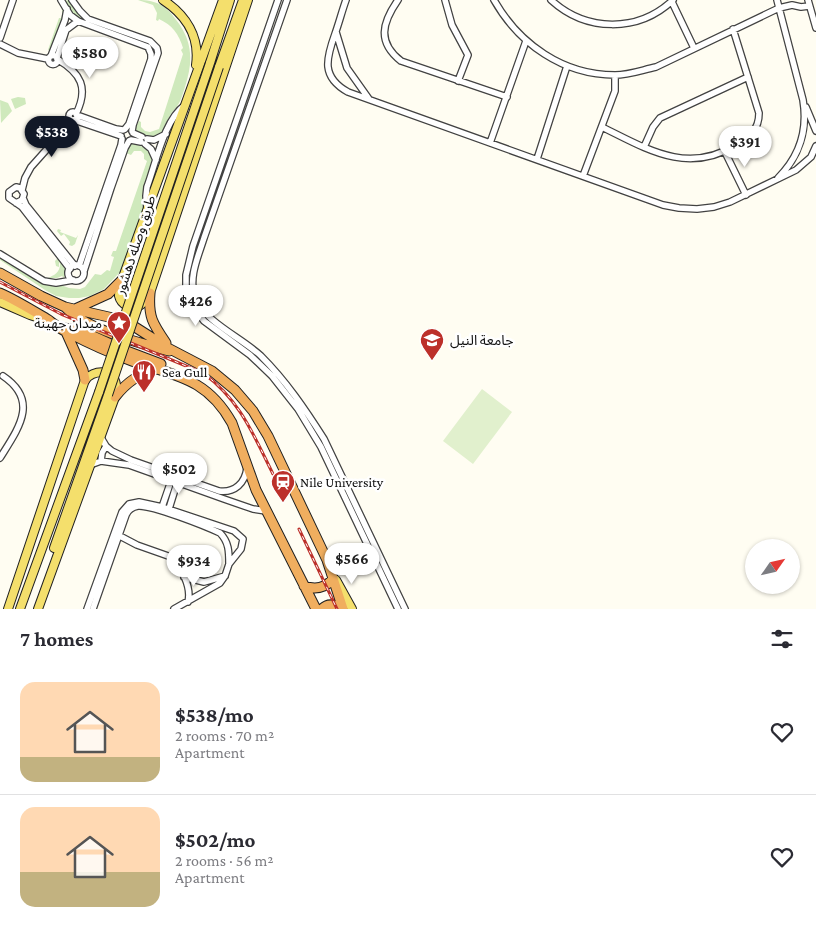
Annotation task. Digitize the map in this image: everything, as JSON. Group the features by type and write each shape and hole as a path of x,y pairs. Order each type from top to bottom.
{"highway":[{"path":"0,271 41,296 65,307 126,322 146,332 168,348 200,364 224,380 240,395 268,436 332,576 342,609"},
{"path":"75,309 108,294 122,280"},
{"path":"0,293 62,330 108,352 170,372 191,381 219,403 234,428 247,468 266,511 316,609"},
{"path":"150,293 151,321 168,348"},
{"path":"65,307 73,315 93,325 134,341 182,354"},
{"path":"62,330 80,330 165,366 170,372"},
{"path":"62,330 83,370 85,380"},
{"path":"114,398 130,381 144,373 158,369"},
{"path":"304,586 320,588 329,583 332,576"},
{"path":"322,609 330,605 342,609"}],"main road":[{"path":"163,0 175,8 182,16 194,36 198,54 194,81"},
{"path":"223,0 122,280 120,297 127,306 132,308 140,306 150,293 248,0"},
{"name":"طريق وصله دهشور","path":"20,609 141,271 230,0"},
{"name":"طريق وصله دهشور","path":"33,609 243,0"},
{"path":"0,302 47,320"},
{"path":"8,609 85,380 94,373 102,372 114,380 116,385 114,398 38,609"},
{"path":"332,576 352,609"}],"street":[{"path":"0,38 13,0"},
{"path":"61,0 73,18 78,21 149,44"},
{"path":"72,0 80,12 88,19 157,48 129,124 124,129 121,147 75,269 73,280"},
{"path":"278,0 194,246 186,275 186,286 192,305 204,321 250,355 272,376 298,409 351,503 405,609"},
{"path":"286,0 194,268 193,288 195,297 205,312 259,355 294,393 324,439 347,497"},
{"path":"346,0 327,61 328,71 340,87 348,92 663,205 697,209 714,207 730,202 788,175 804,164 816,146"},
{"path":"398,0 390,12 384,28 384,38 394,55 401,61 506,97"},
{"path":"444,0 452,25 467,52 467,59 458,81"},
{"path":"494,0 513,28 526,42 545,56 567,66 590,73 615,75 636,72 656,66 793,2 801,7 808,3 816,28"},
{"path":"551,0 564,11 582,20 609,25 626,24 647,18 672,1 694,48"},
{"path":"777,0 803,100 816,131"},
{"path":"54,59 65,20 66,9"},
{"path":"54,59 66,30 78,21"},
{"path":"602,127 661,154 693,159 710,157 725,152 752,135 759,121 759,113 734,29"},
{"path":"336,31 347,68 369,99"},
{"path":"490,143 526,42"},
{"path":"0,44 18,53 54,59 73,69 81,82 82,99 74,116 29,167 20,189"},
{"path":"0,252 46,278 60,280 75,269 111,188 125,148 130,141 154,54"},
{"path":"537,159 567,66"},
{"path":"583,176 615,91 615,75"},
{"path":"644,147 653,127 660,118 748,77"},
{"path":"777,180 788,168 799,147 804,124 803,100"},
{"path":"147,212 146,192 156,161 174,116 185,105"},
{"path":"74,116 116,129 133,132 151,149 156,161"},
{"path":"74,116 130,141 154,140 166,134"},
{"path":"725,152 746,194"},
{"path":"20,189 12,189 8,194 10,200 22,207 75,269"},
{"path":"0,252 44,281 56,283 82,279 26,205 23,198 24,194 20,189"},
{"path":"16,203 23,198"},
{"path":"0,458 18,429 24,409 18,389 3,376"},
{"path":"100,436 106,446 130,463 174,482 253,509 266,511"},
{"path":"101,461 102,453 106,446"},
{"path":"90,465 101,461 130,463 225,492 239,486 245,478 247,468"},
{"path":"161,509 174,482"},
{"path":"168,512 174,482"},
{"path":"224,499 225,492"},
{"path":"351,503 398,609"},
{"path":"91,607 117,535 126,515 132,508 139,506 161,509 220,533 235,550 241,549"},
{"path":"168,512 238,533 243,539 241,549 229,564 225,576 218,585 174,609"},
{"path":"229,564 228,544 232,535 238,533"},
{"path":"117,535 136,545 171,556 184,577 189,591 188,602"},
{"path":"184,577 204,582 225,576"}],"green space":[{"path":"57,0 64,10 64,15 51,51 48,50 62,13"},
{"path":"69,0 80,16 98,25 75,17 64,1"},
{"path":"138,0 155,2 169,11 182,29 190,52 188,78 180,101 163,130 153,138 135,132 135,128 139,121 145,131 150,132 159,129 183,54 181,50 183,48 177,34 171,27 159,19 158,21 156,20 157,13 153,5"},
{"path":"25,98 26,104 15,109 11,99"},
{"path":"0,100 8,103 12,111 1,123"},
{"path":"134,143 149,150 153,157 153,162 144,190 143,210 121,271 104,289 90,296 79,298 56,296 0,260 0,255 28,273 69,288 80,289 85,287 95,274 101,275 107,270 110,271 114,257 111,256 113,251 116,251 147,161 144,159 144,154 141,151 134,151 131,155 126,153 129,145"},
{"path":"58,229 61,230 60,232 76,238 78,235 75,244 69,245 70,242 64,234 61,236 57,231"},
{"path":"60,259 67,269 64,278 62,276 48,278 59,270 60,264 59,261 59,267 56,266 55,261"},
{"path":"482,389 512,412 473,464 443,441"}],"railway":[{"path":"0,282 61,314 203,373 216,383 236,406 252,432 273,474"},
{"path":"299,529 337,609"}],"place":[{"name":"ميدان جهينة","path":"119,344"},
{"name":"جامعة النيل","path":"432,361"},
{"name":"Sea Gull","path":"144,393"},
{"name":"Nile University","path":"283,503"}]}
